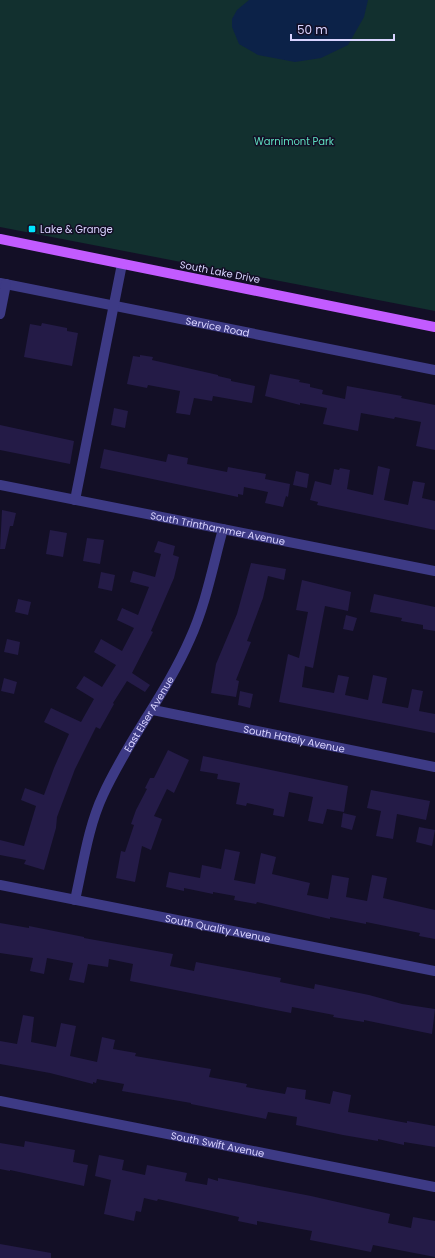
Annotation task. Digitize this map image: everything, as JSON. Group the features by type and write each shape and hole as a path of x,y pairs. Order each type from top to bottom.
{"main road":[{"name":"South Lake Drive","path":"0,239 435,327"}],"street":[{"path":"75,500 122,264"},
{"path":"0,314 3,284"},
{"name":"Service Road","path":"3,284 435,370"},
{"name":"South Trinthammer Avenue","path":"0,484 435,571"},
{"name":"East Elser Avenue","path":"74,900 85,853 103,796 114,772 153,710 191,637 207,590 222,529"},
{"name":"South Hately Avenue","path":"153,710 435,767"},
{"name":"South Quality Avenue","path":"0,885 435,971"},
{"name":"South Swift Avenue","path":"0,1101 435,1187"}],"green space":[{"name":"Warnimont Park","path":"0,0 435,0 435,311 0,227"}],"water":[{"path":"249,0 368,0 364,17 348,45 321,58 295,62 258,55 239,44 232,27 232,19 237,10"}],"building":[{"path":"42,323 67,328 67,331 78,333 72,366 24,357 30,324 41,326"},
{"path":"140,355 153,357 152,360 218,375 231,379 231,381 255,386 252,403 213,396 212,401 194,398 190,415 176,413 180,391 148,385 147,388 127,384 133,356 140,357"},
{"path":"270,374 300,380 299,382 310,384 310,387 323,390 322,394 345,399 347,386 402,396 401,398 435,405 435,450 416,446 421,422 361,413 358,431 323,424 327,408 300,403 300,405 265,396"},
{"path":"114,408 128,411 125,428 111,425"},
{"path":"0,425 74,441 70,464 0,450"},
{"path":"104,449 166,462 168,454 188,458 187,464 227,472 228,467 266,474 265,479 290,484 288,497 286,496 283,507 265,503 268,492 244,487 243,495 238,494 238,497 100,468"},
{"path":"378,466 390,469 384,500 408,505 413,481 425,483 422,498 435,501 435,530 317,505 318,502 310,500 315,481 331,485 334,469 339,470 340,468 350,470 347,489 373,495"},
{"path":"296,471 309,474 307,488 293,485"},
{"path":"2,510 16,513 13,526 10,526 5,549 0,549"},
{"path":"50,530 67,533 63,557 46,554"},
{"path":"87,538 104,540 100,564 83,561"},
{"path":"158,541 175,546 173,555 179,557 174,578 151,631 153,632 132,673 150,685 145,692 127,681 113,703 114,704 100,729 96,727 75,769 57,817 56,828 44,870 24,864 26,860 0,855 0,840 24,846 36,806 21,800 25,788 44,795 69,734 44,722 51,708 81,722 94,699 76,688 84,676 102,687 116,665 94,652 101,639 122,651 134,628 117,620 122,608 138,615 149,587 130,582 133,571 155,577 161,554 154,552"},
{"path":"251,563 286,569 284,580 268,576 263,598 247,641 251,642 236,680 239,681 236,697 211,693 216,664 237,614"},
{"path":"101,572 115,575 112,591 98,588"},
{"path":"302,580 351,592 348,611 325,606 313,668 305,666 302,687 334,693 338,675 349,677 345,695 368,700 373,675 387,678 382,703 408,708 412,689 423,691 419,711 435,714 435,733 279,702 288,654 299,658 308,612 296,610"},
{"path":"374,594 435,607 435,631 423,629 423,625 401,621 402,618 370,612"},
{"path":"18,599 31,602 28,615 15,612"},
{"path":"346,615 357,618 353,631 343,629"},
{"path":"7,639 20,642 18,655 4,652"},
{"path":"4,678 17,682 14,694 1,691"},
{"path":"240,691 253,694 250,708 238,705"},
{"path":"168,750 189,760 174,793 167,789 154,816 162,819 151,850 142,846 135,882 116,878 121,851 125,852 134,825 131,824 136,810 147,789 145,788 150,778 154,778"},
{"path":"203,756 348,786 344,812 327,809 323,824 308,821 313,797 289,792 284,817 273,815 274,809 247,803 246,806 236,804 240,783 217,779 218,774 200,771"},
{"path":"371,790 430,801 426,820 397,814 393,839 376,836 381,811 367,808"},
{"path":"343,813 356,816 352,830 341,827"},
{"path":"419,827 435,830 432,846 416,842"},
{"path":"225,849 240,852 234,880 255,884 261,853 276,857 272,874 310,883 307,895 328,899 332,875 349,878 346,897 367,901 372,875 387,878 383,898 435,910 435,939 419,936 420,933 366,922 366,924 330,917 330,919 257,902 256,904 234,900 235,896 213,892 213,894 184,888 184,891 166,887 169,872 200,878 202,865 221,869"},
{"path":"0,923 29,928 29,926 84,938 173,954 170,966 194,971 196,962 281,978 280,982 314,989 315,984 369,995 402,1004 435,1009 432,1034 364,1020 364,1022 333,1017 334,1015 292,1007 291,1013 130,981 133,964 109,959 108,967 88,964 84,983 69,980 73,963 47,958 44,974 30,971 33,958 0,953"},
{"path":"23,1015 34,1017 31,1042 56,1047 61,1023 76,1026 70,1056 97,1062 102,1037 115,1040 113,1049 136,1053 135,1056 211,1069 209,1077 247,1084 246,1087 285,1094 287,1087 306,1090 305,1099 330,1104 333,1091 351,1095 348,1112 407,1123 407,1121 435,1126 435,1147 404,1142 404,1145 378,1139 378,1141 343,1135 296,1125 297,1117 268,1112 266,1119 191,1103 122,1091 124,1084 97,1079 96,1083 93,1082 93,1084 50,1073 0,1064 0,1041 17,1044"},
{"path":"25,1141 75,1150 73,1162 88,1165 84,1186 0,1169 0,1143 24,1147"},
{"path":"99,1155 124,1160 122,1170 145,1175 147,1165 187,1173 185,1181 207,1185 208,1178 218,1181 218,1178 311,1196 390,1214 388,1223 411,1228 413,1217 435,1221 435,1257 373,1245 371,1252 310,1240 312,1231 257,1221 257,1225 238,1221 239,1217 158,1199 157,1201 144,1198 141,1212 136,1211 134,1221 104,1214 111,1180 95,1176"},
{"path":"0,1244 51,1253 51,1258 0,1258"}],"place":[{"name":"Lake & Grange","path":"32,229"}]}
